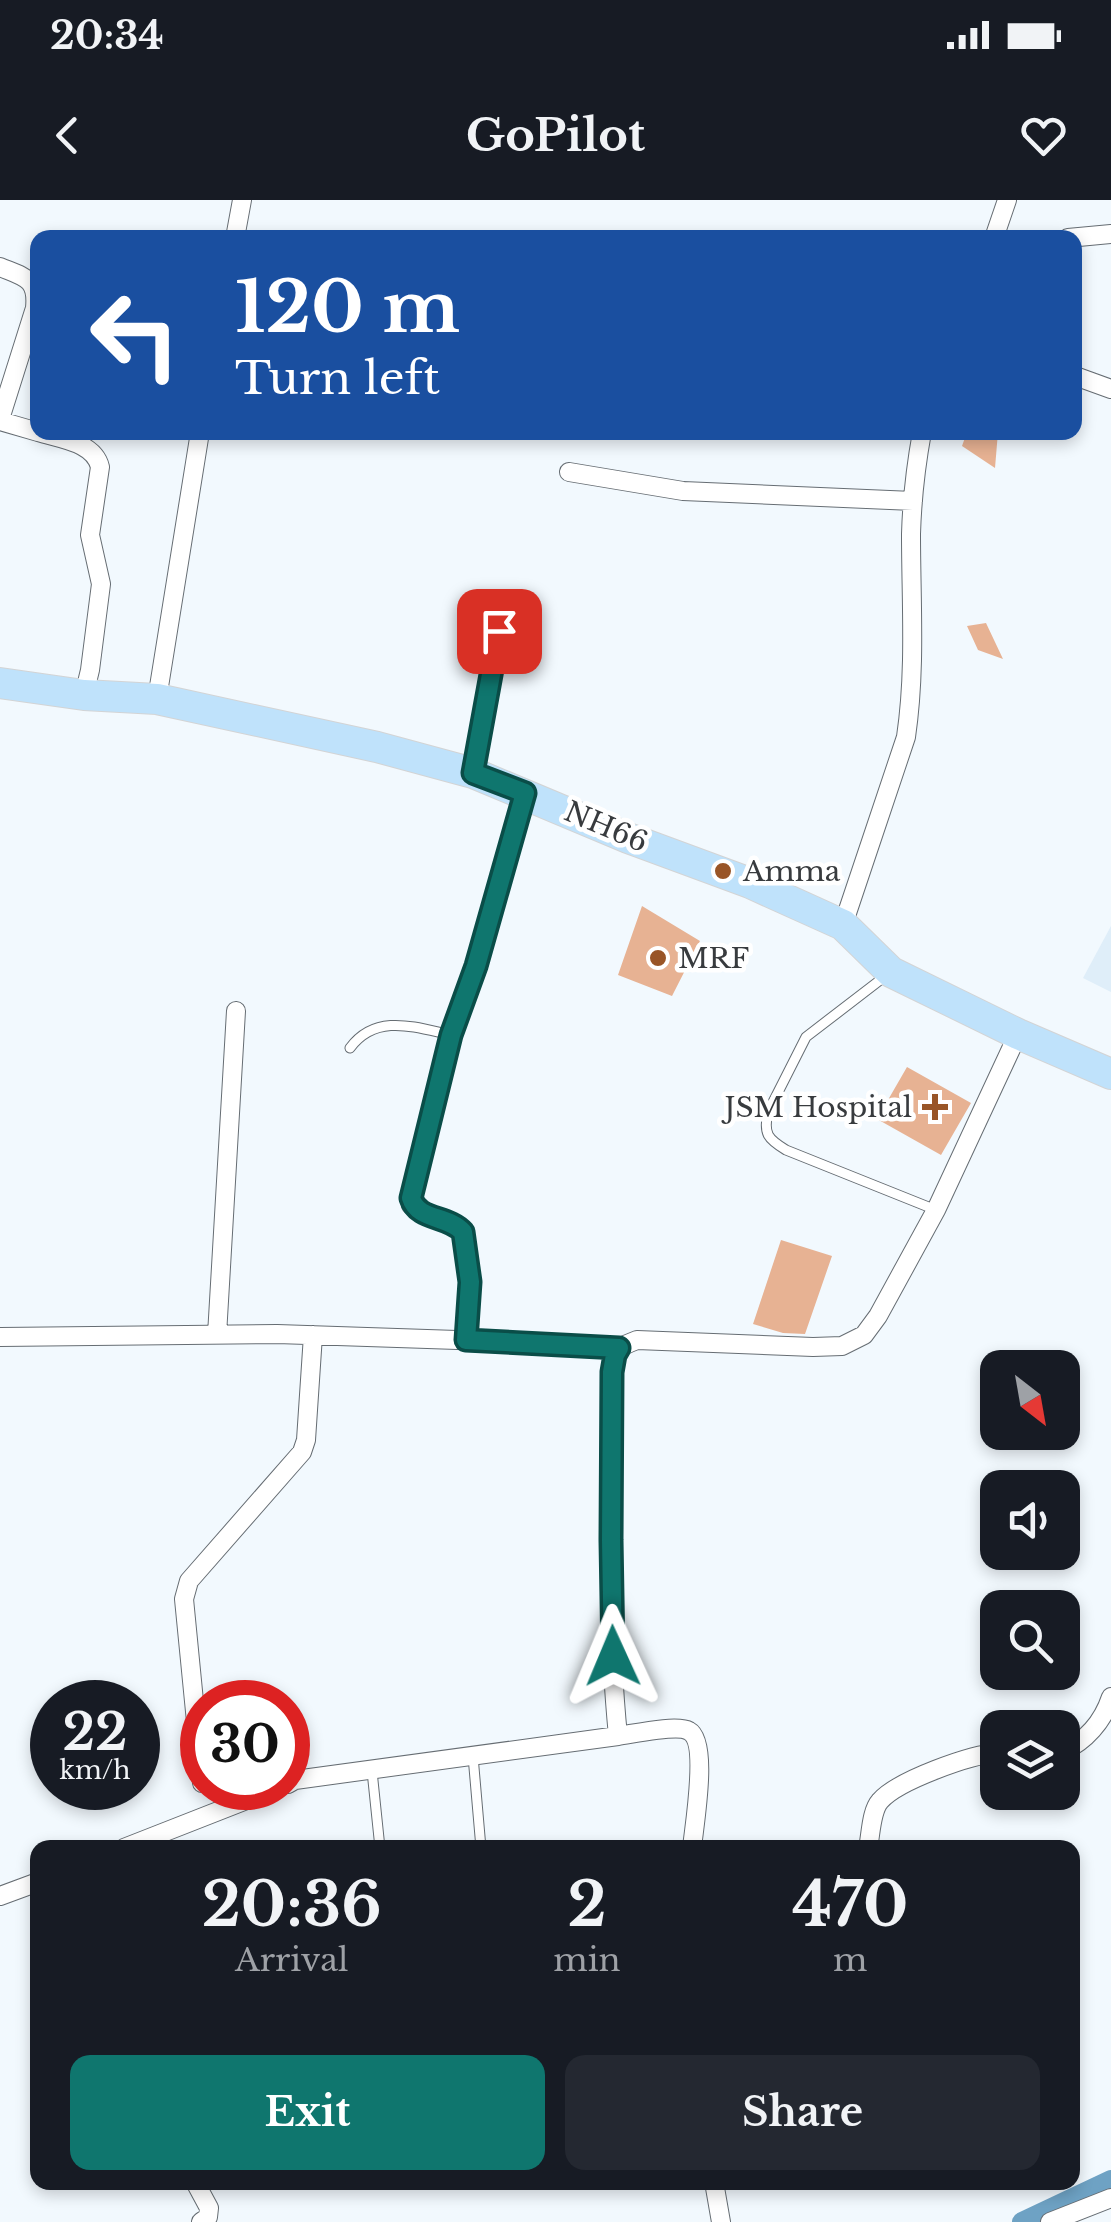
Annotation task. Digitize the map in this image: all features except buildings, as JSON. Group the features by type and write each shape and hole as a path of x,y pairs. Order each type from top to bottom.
{"highway":[{"name":"NH66","path":"0,684 157,699 377,747 473,773 628,838 750,883 842,925 891,972 1111,1074"}],"street":[{"path":"236,230 242,200"},
{"path":"997,230 1007,200"},
{"path":"1082,237 1111,234"},
{"path":"0,266 30,281"},
{"path":"30,324 0,420 30,429"},
{"path":"1082,379 1111,389"},
{"path":"62,440 88,449 100,467 90,534 101,584 84,695"},
{"path":"157,699 199,440"},
{"path":"842,925 906,737 911,706 913,501 921,440"},
{"path":"568,472 683,491 913,501"},
{"path":"466,1340 470,1282 463,1232 452,1223 417,1210 411,1198 451,1035 476,966 525,793"},
{"path":"217,1335 236,1011"},
{"path":"0,1337 312,1335 619,1348 636,1340 842,1346 864,1335 878,1316 936,1210 1018,1034"},
{"path":"192,1680 184,1599 189,1581 302,1452 312,1335"},
{"path":"618,1736 611,1540 612,1372 619,1348"},
{"path":"1080,1742 1100,1720 1111,1696"},
{"path":"310,1780 618,1736 688,1730 696,1738 700,1757 693,1840"},
{"path":"870,1840 877,1804 893,1790 956,1761 980,1755"},
{"path":"205,1810 206,1816"},
{"path":"144,1840 221,1810"},
{"path":"0,1896 30,1885"},
{"path":"199,2190 210,2212 202,2222"},
{"path":"715,2190 721,2222"},
{"path":"1050,2222 1111,2198"}],"lane":[{"path":"473,773 499,631"},
{"path":"891,972 806,1036 765,1125 767,1134 786,1150 936,1210"},
{"path":"350,1048 368,1030 395,1025 451,1035"},
{"path":"473,1756 479,1840"},
{"path":"372,1770 379,1840"}],"shaded area":[{"path":"1111,926 1111,992 1083,978"}],"waterway":[{"path":"1022,2222 1111,2180"}],"place":[{"name":"Amma","path":"723,871"},
{"name":"MRF","path":"658,958"},
{"name":"JSM Hospital","path":"935,1107"}],"route":[{"path":"499,631 473,773 525,793 476,966 451,1035 411,1198 417,1210 452,1223 463,1232 470,1282 466,1340 619,1348 612,1372 613,1656"}]}
